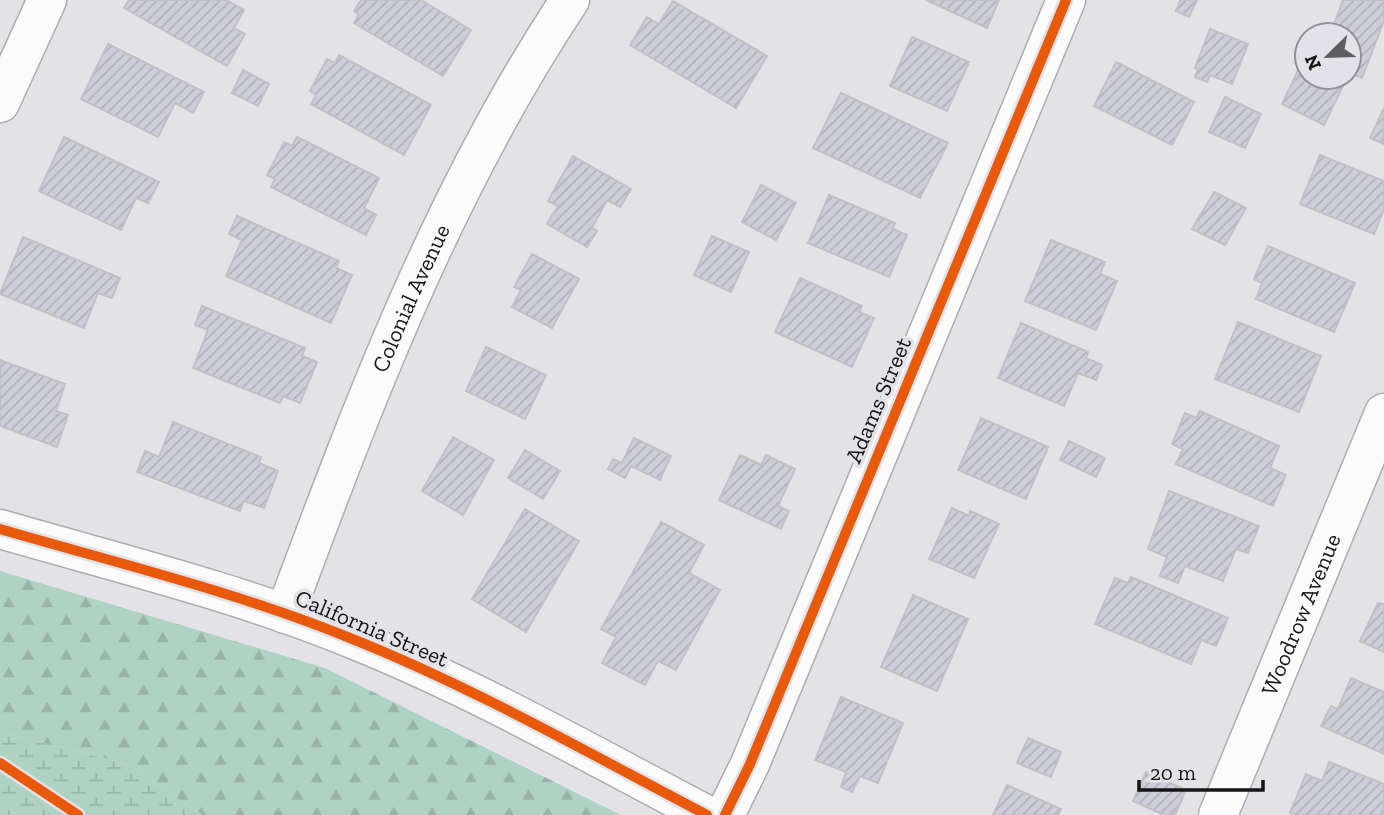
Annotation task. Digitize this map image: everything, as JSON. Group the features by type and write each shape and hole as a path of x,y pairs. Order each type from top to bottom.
{"street":[{"path":"0,103 47,0"},
{"name":"Colonial Avenue","path":"285,614 357,421 435,242 502,111 570,0"},
{"name":"Adams Street","path":"725,815 750,764 1066,0"},
{"name":"Woodrow Avenue","path":"1218,815 1384,414"},
{"name":"California Street","path":"0,529 285,614 351,638 419,668 707,815"}],"green space":[{"path":"0,571 325,668 621,815 202,815 127,764 0,732"},
{"path":"0,732 127,764 202,815 0,815"}],"building":[{"path":"129,0 226,0 244,10 234,28 245,34 227,66 124,8"},
{"path":"361,0 421,0 471,30 443,76 354,23 359,15 354,11"},
{"path":"926,0 999,0 987,28"},
{"path":"1180,0 1197,0 1189,17 1176,11"},
{"path":"1343,0 1384,0 1384,21 1363,75 1363,21 1335,21"},
{"path":"673,1 767,56 736,108 630,45 647,17 659,24"},
{"path":"1210,29 1248,44 1232,84 1210,75 1207,82 1195,77 1198,69 1195,68"},
{"path":"912,37 969,62 947,111 890,86"},
{"path":"108,44 204,92 193,113 175,103 158,137 81,99"},
{"path":"339,55 431,105 404,155 311,104 316,95 310,91 327,59 335,63"},
{"path":"1116,62 1194,102 1172,145 1094,106"},
{"path":"243,70 269,84 258,106 232,93"},
{"path":"1293,81 1293,91 1341,91 1324,125 1282,104"},
{"path":"841,93 948,143 920,198 813,148"},
{"path":"1225,97 1261,114 1245,148 1209,132"},
{"path":"1384,108 1384,144 1370,138"},
{"path":"64,137 159,182 148,203 136,198 121,230 39,191"},
{"path":"297,137 379,178 364,208 376,215 366,235 271,187 275,179 267,175 284,142 292,146"},
{"path":"1320,155 1384,181 1384,209 1374,234 1300,204"},
{"path":"573,156 631,189 620,207 607,200 592,228 597,231 587,247 547,224 558,206 548,201"},
{"path":"761,185 796,203 776,240 742,222"},
{"path":"1214,192 1246,208 1225,245 1192,229"},
{"path":"829,195 895,223 893,229 907,235 889,277 808,243"},
{"path":"237,216 339,261 336,268 352,275 331,323 226,276 242,240 229,234"},
{"path":"712,236 749,252 731,292 694,275"},
{"path":"23,237 120,278 112,298 98,293 84,328 0,294"},
{"path":"1051,240 1105,262 1100,274 1117,281 1096,330 1025,301"},
{"path":"1268,246 1355,283 1334,332 1256,299 1262,283 1254,279"},
{"path":"532,254 579,279 552,328 512,307 521,290 514,287"},
{"path":"800,278 862,306 859,312 874,318 852,367 775,332"},
{"path":"202,306 305,348 302,356 317,362 300,403 283,396 280,403 193,368 208,330 195,325"},
{"path":"1238,322 1321,356 1299,412 1215,379"},
{"path":"1021,323 1088,352 1086,358 1102,365 1096,380 1078,373 1064,406 998,378"},
{"path":"486,347 546,375 525,419 466,391"},
{"path":"0,360 65,384 56,411 68,415 57,447 0,426"},
{"path":"1200,411 1279,446 1270,468 1286,475 1273,506 1176,464 1183,449 1172,444 1185,413 1196,418"},
{"path":"981,418 1048,447 1026,499 958,470"},
{"path":"173,422 261,457 259,463 278,471 264,508 244,501 240,511 137,472 145,451 159,457"},
{"path":"453,437 494,460 463,515 422,491"},
{"path":"634,438 671,456 660,480 631,466 625,478 608,469 613,459 622,463"},
{"path":"1069,441 1105,458 1096,477 1060,460"},
{"path":"525,450 560,471 543,499 508,478"},
{"path":"740,455 761,465 766,455 795,469 778,506 789,511 781,529 719,500"},
{"path":"1169,491 1259,526 1248,553 1236,549 1223,581 1185,566 1178,583 1160,576 1167,557 1148,549"},
{"path":"952,508 969,516 970,511 999,524 974,578 929,559"},
{"path":"525,509 579,541 526,632 472,599"},
{"path":"661,522 704,545 689,573 720,590 676,670 658,661 645,685 602,663 616,637 601,629"},
{"path":"1131,577 1228,618 1216,646 1201,640 1191,664 1095,624 1115,578 1128,583"},
{"path":"913,595 968,619 937,691 881,667"},
{"path":"1378,603 1384,604 1384,652 1360,641"},
{"path":"1351,678 1384,692 1384,754 1321,726 1331,706 1338,709"},
{"path":"841,697 903,723 878,783 860,776 852,792 841,787 846,772 815,760"},
{"path":"1028,738 1061,752 1051,777 1017,763"},
{"path":"1329,762 1384,784 1384,815 1290,813 1306,774 1322,781"},
{"path":"1146,772 1186,790 1175,815 1164,815 1133,801"},
{"path":"1007,785 1061,809 1058,815 993,815"}],"cycle path":[{"path":"725,815 750,764 1066,0"},
{"path":"0,529 220,592 350,638 486,699 707,815"},
{"path":"0,763 78,815"}]}
